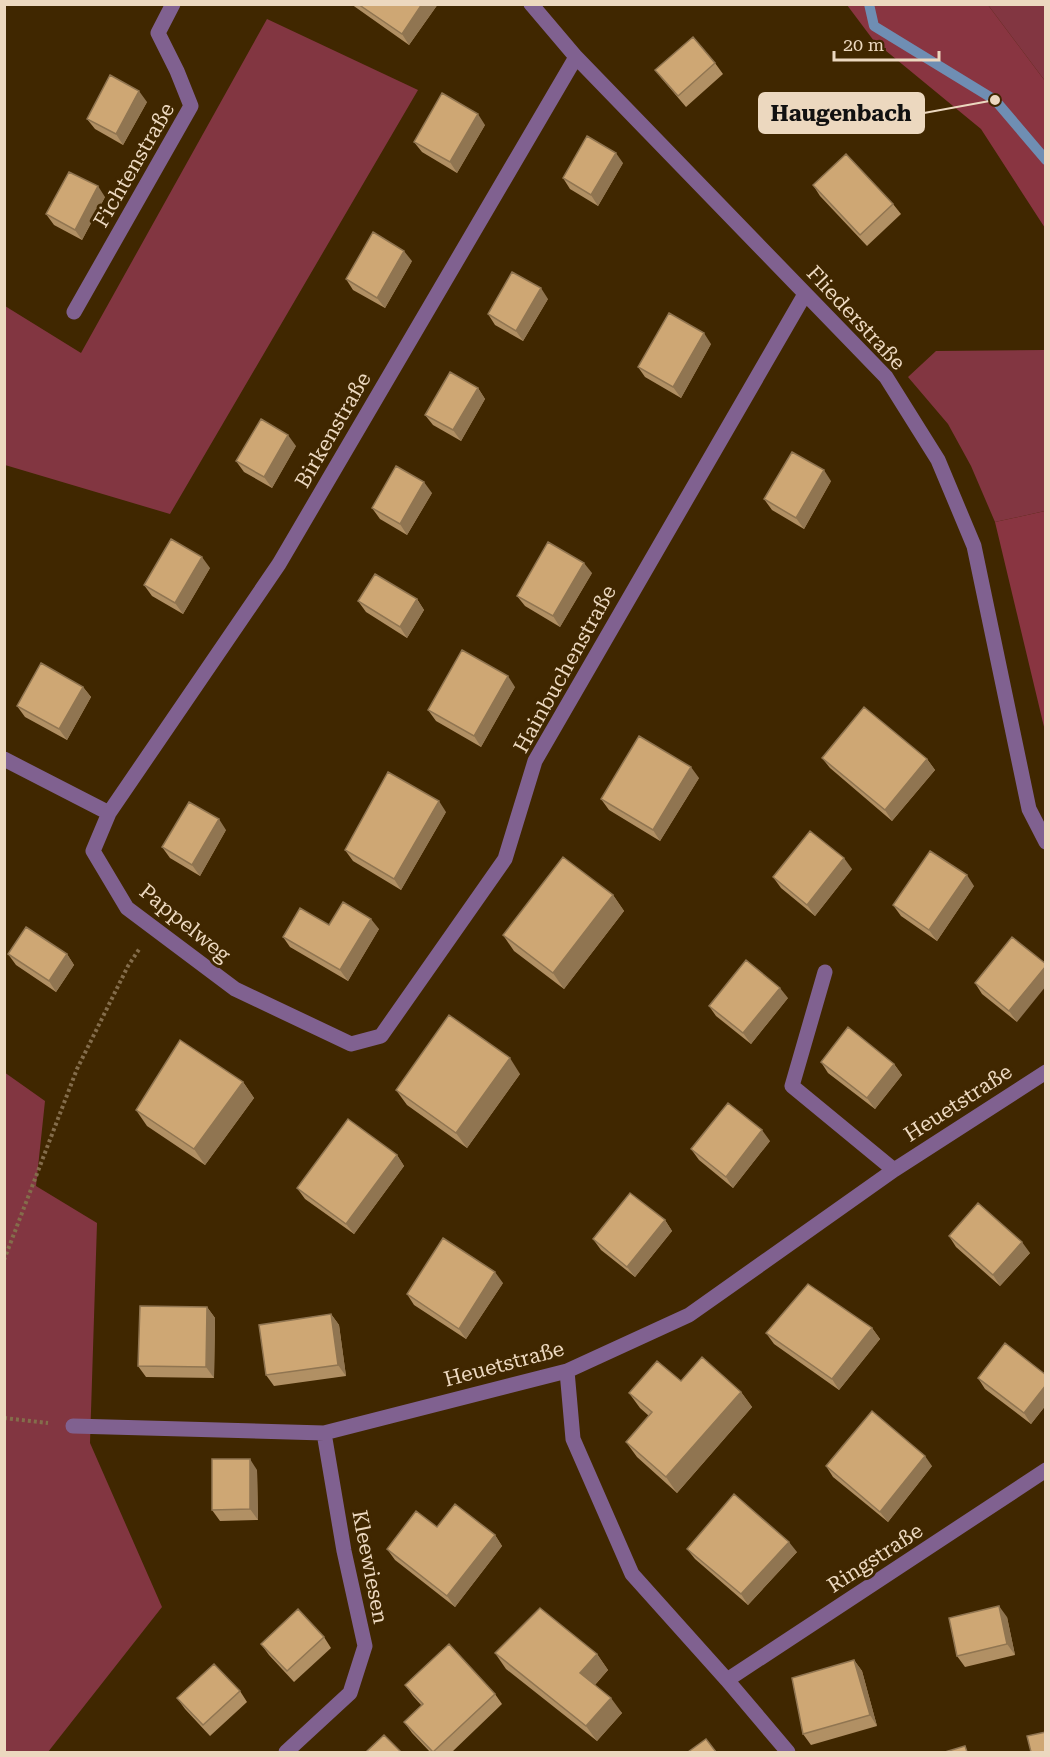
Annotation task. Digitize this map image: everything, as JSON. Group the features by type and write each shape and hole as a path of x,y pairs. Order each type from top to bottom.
{"street":[{"name":"Fichtenstraße","path":"74,312 191,106 177,70 158,33 173,4"},
{"name":"Fliederstraße","path":"531,4 576,57 886,377 938,460 974,546 1029,809 1046,842"},
{"name":"Birkenstraße","path":"110,813 279,564 576,57"},
{"name":"Hainbuchenstraße","path":"351,1044 381,1036 505,860 535,761 806,294"},
{"path":"4,759 110,813"},
{"name":"Pappelweg","path":"110,813 93,851 127,908 235,989 351,1044"},
{"name":"Heuetstraße","path":"825,972 792,1086 894,1170"},
{"name":"Heuetstraße","path":"73,1426 324,1433 567,1371 689,1315 894,1170 1046,1072"},
{"path":"567,1371 573,1439 632,1574 788,1752"},
{"name":"Kleewiesen","path":"286,1752 350,1693 365,1646 344,1551 324,1433"},
{"name":"Ringstraße","path":"727,1680 1046,1470"}],"path":[{"path":"4,1260 77,1069 128,966 153,928"},
{"path":"4,1418 73,1426"}],"shaded area":[{"path":"847,5 988,5 1045,81 1045,228 981,129 874,41"},
{"path":"988,5 1045,5 1045,81"},
{"path":"267,19 418,90 170,514 5,465 5,306 81,353"},
{"path":"1045,350 1045,511 995,522 971,466 948,424 908,377 936,351"},
{"path":"1046,511 1045,731 995,522"},
{"path":"4,1072 45,1101 36,1186 97,1223 90,1443 162,1607 48,1752 5,1752"}],"building":[{"path":"358,4 422,4 402,34"},
{"path":"693,37 715,63 678,96 655,70"},
{"path":"110,75 139,91 116,134 87,119"},
{"path":"442,93 478,114 450,162 414,142"},
{"path":"587,136 616,153 591,195 563,178"},
{"path":"846,154 893,204 860,235 813,185"},
{"path":"69,172 98,186 75,230 46,214"},
{"path":"373,232 404,251 377,298 346,279"},
{"path":"512,272 541,288 516,331 488,314"},
{"path":"669,313 704,333 673,387 638,367"},
{"path":"450,372 478,388 453,430 425,415"},
{"path":"261,419 288,435 264,477 236,461"},
{"path":"792,452 824,470 796,518 764,499"},
{"path":"396,466 424,482 400,524 372,508"},
{"path":"171,539 202,557 175,603 144,585"},
{"path":"548,542 584,563 553,616 517,596"},
{"path":"375,574 417,599 400,627 358,601"},
{"path":"462,650 508,676 474,736 428,710"},
{"path":"41,663 83,687 59,729 17,706"},
{"path":"864,707 927,759 885,810 822,758"},
{"path":"639,736 691,767 653,830 601,799"},
{"path":"388,772 439,801 394,879 345,850"},
{"path":"189,802 219,819 192,865 162,847"},
{"path":"810,831 844,858 807,905 773,877"},
{"path":"930,851 967,875 929,930 893,905"},
{"path":"563,857 613,895 553,973 503,935"},
{"path":"343,902 371,919 340,970 283,937 300,908 329,925"},
{"path":"26,927 67,954 49,981 8,954"},
{"path":"1012,937 1046,966 1009,1011 975,983"},
{"path":"746,960 780,988 743,1033 709,1006"},
{"path":"449,1015 510,1058 456,1133 396,1090"},
{"path":"848,1027 894,1064 867,1098 821,1062"},
{"path":"180,1040 243,1082 194,1149 136,1110"},
{"path":"728,1103 762,1130 726,1177 691,1149"},
{"path":"348,1119 397,1155 346,1224 297,1188"},
{"path":"630,1193 665,1220 627,1267 593,1239"},
{"path":"978,1203 1022,1242 993,1275 949,1236"},
{"path":"443,1238 495,1272 459,1329 407,1294"},
{"path":"808,1284 872,1328 832,1379 766,1333"},
{"path":"140,1306 207,1307 206,1367 138,1366"},
{"path":"331,1314 338,1365 266,1375 259,1325"},
{"path":"1005,1343 1046,1375 1046,1385 1024,1413 978,1378"},
{"path":"702,1357 741,1392 666,1477 626,1442 652,1412 629,1393 657,1361 681,1381"},
{"path":"872,1411 925,1456 880,1512 826,1466"},
{"path":"212,1459 250,1459 250,1509 212,1510"},
{"path":"734,1494 789,1542 741,1594 687,1549"},
{"path":"455,1504 495,1535 447,1596 387,1549 416,1511 437,1527"},
{"path":"999,1606 1007,1644 957,1656 949,1618"},
{"path":"540,1608 597,1654 580,1673 611,1698 586,1726 495,1653"},
{"path":"298,1609 324,1637 287,1671 261,1644"},
{"path":"449,1644 495,1694 433,1752 404,1722 423,1704 405,1685"},
{"path":"854,1660 870,1715 803,1734 792,1678"},
{"path":"214,1664 240,1691 203,1725 177,1698"},
{"path":"1046,1732 1046,1752 1031,1752 1027,1736"},
{"path":"384,1735 401,1752 366,1752"},
{"path":"706,1739 716,1752 688,1752"},
{"path":"965,1746 967,1752 945,1752"}],"waterway":[{"path":"869,4 874,26 995,100 1046,160"}],"place":[{"name":"Haugenbach","path":"995,100"}]}
